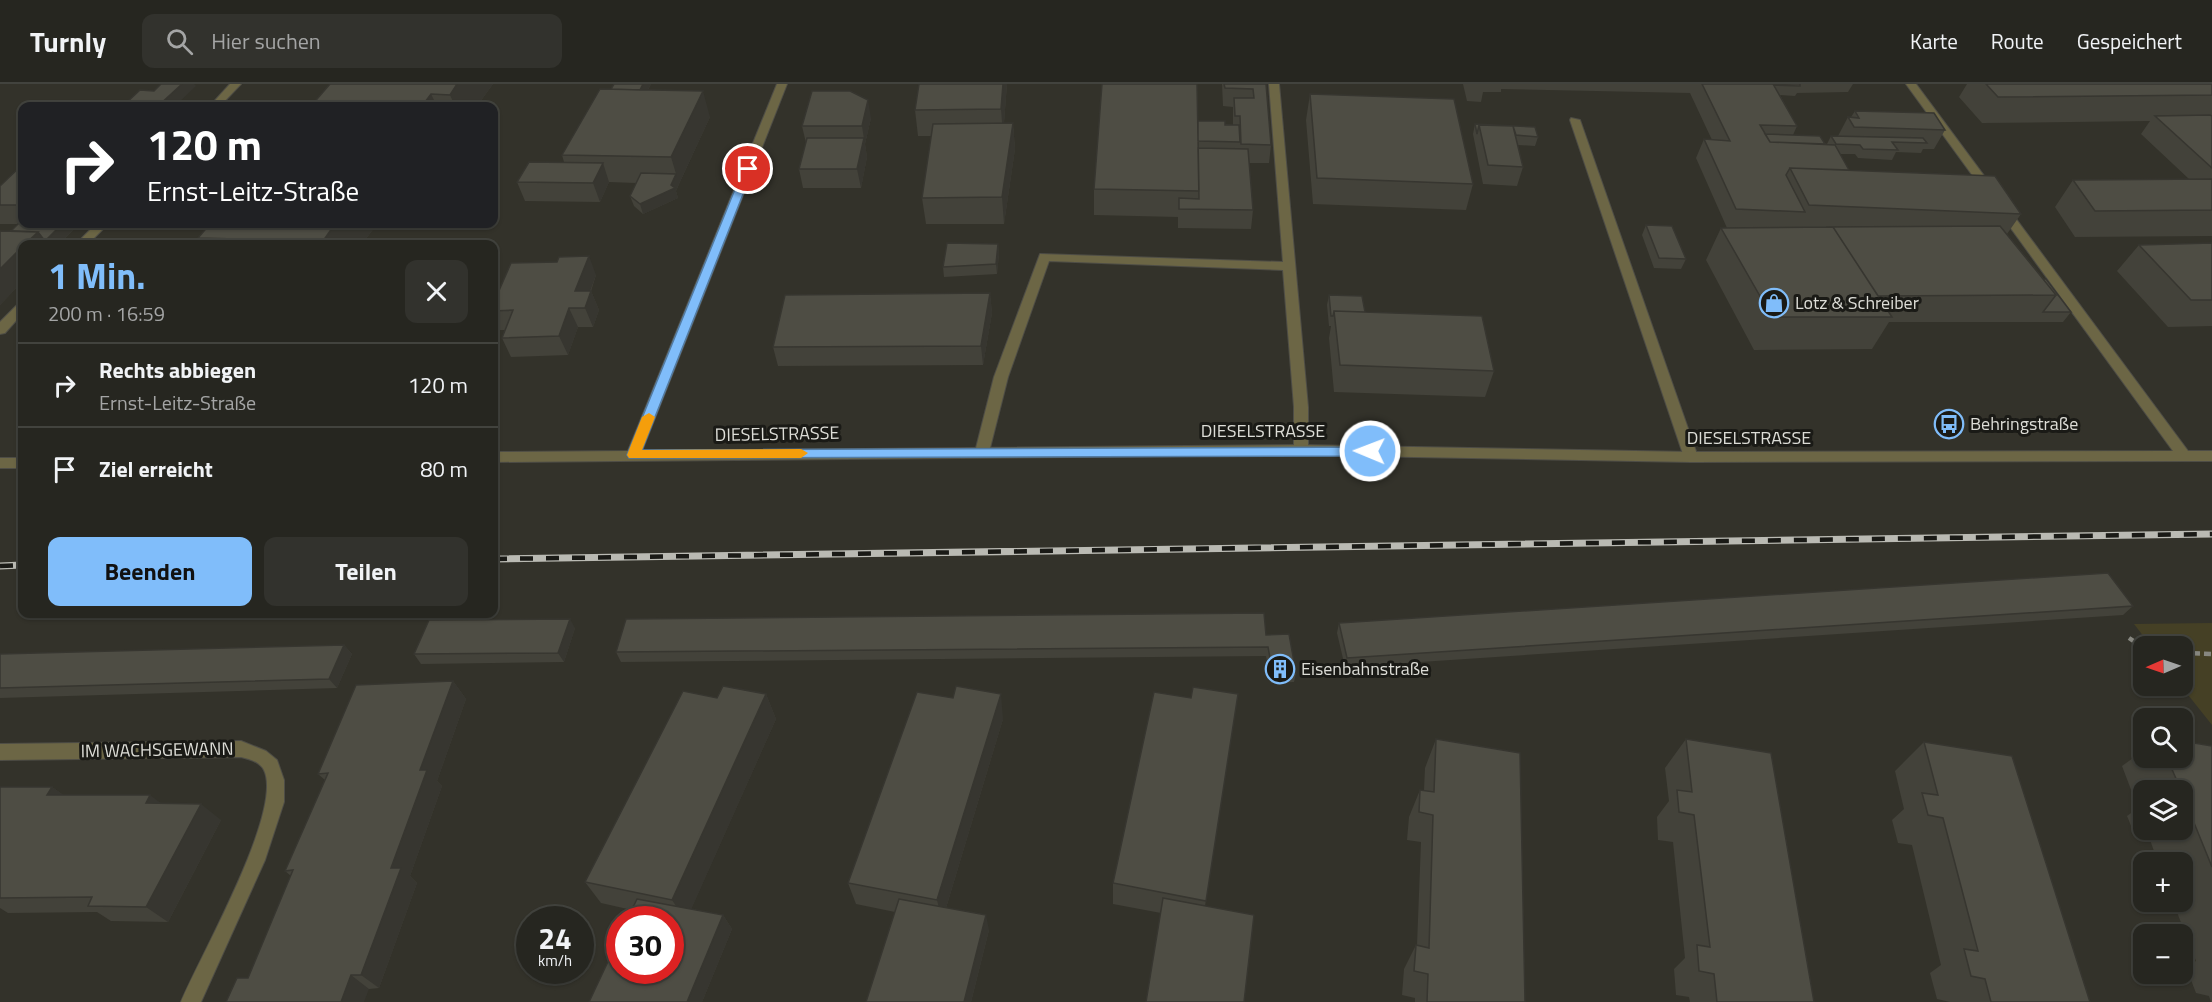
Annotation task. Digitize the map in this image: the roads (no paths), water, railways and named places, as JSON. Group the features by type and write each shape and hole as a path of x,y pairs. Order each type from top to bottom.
{"street":[{"path":"219,102 236,84"},
{"path":"633,455 782,84"},
{"path":"1274,84 1301,406 1301,450"},
{"path":"1911,84 2185,457"},
{"path":"1575,120 1691,458"},
{"path":"86,240 98,228"},
{"path":"982,452 1001,377 1044,257 1289,266"},
{"path":"0,330 18,311"},
{"name":"DIESELSTRASSE","path":"498,457 1301,450 1691,458 2212,456"},
{"path":"0,463 18,463"},
{"name":"IM WACHSGEWANN","path":"0,752 241,749 258,754 267,760 274,779 274,810 261,846 191,1002"}],"railway":[{"path":"498,559 2212,534"},
{"path":"0,566 18,565"}],"place":[{"name":"Lotz & Schreiber","path":"1774,303"},
{"name":"Behringstraße","path":"1949,424"},
{"name":"Eisenbahnstraße","path":"1280,669"}]}
